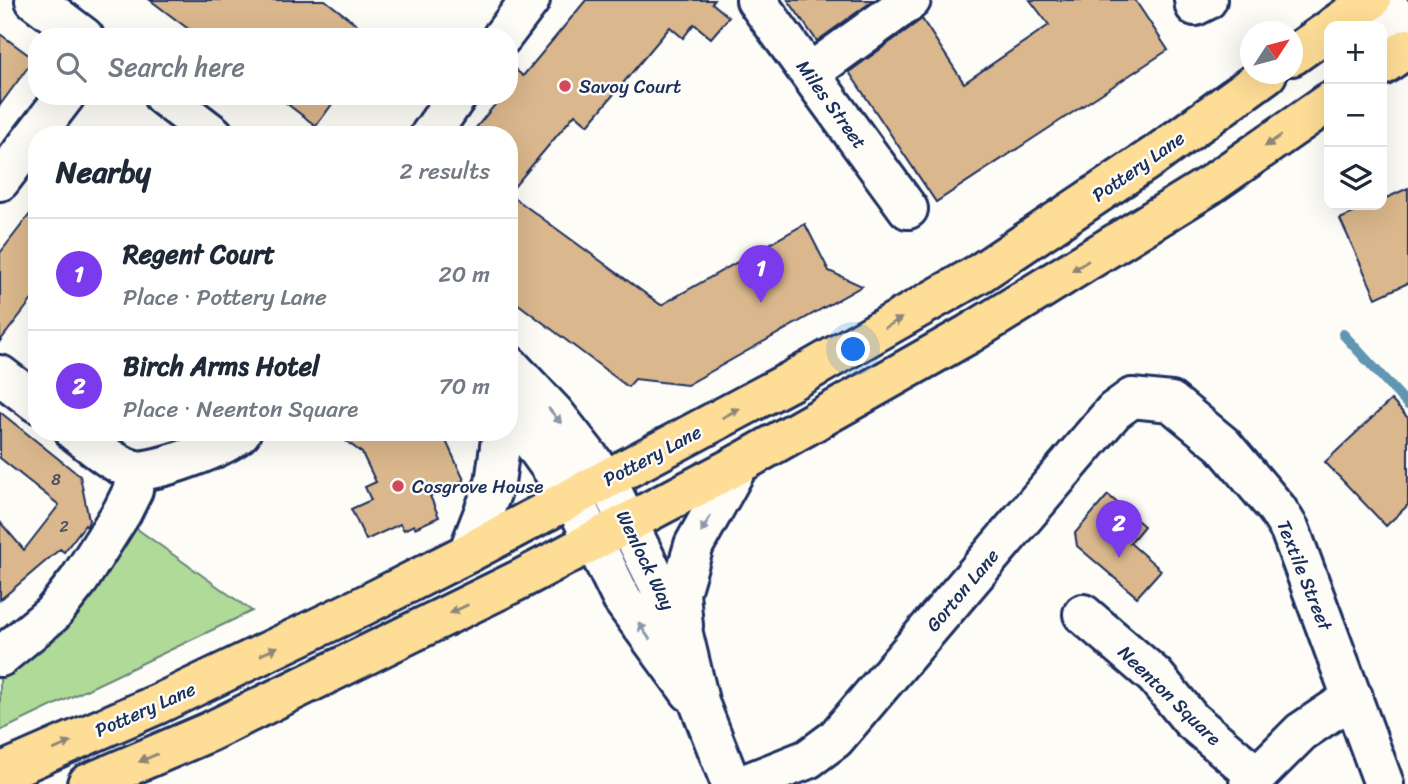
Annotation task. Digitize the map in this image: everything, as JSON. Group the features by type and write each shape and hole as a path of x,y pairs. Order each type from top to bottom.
{"highway":[{"path":"1341,21 1371,0"},
{"path":"1303,49 1324,34"},
{"path":"1387,63 1408,48"},
{"name":"Pottery Lane","path":"0,773 158,704 468,553 791,381 980,273 1157,154 1253,84"},
{"path":"87,784 209,732 594,542 739,464 969,334 1210,185 1324,105"}],"street":[{"path":"35,0 71,28"},
{"path":"509,28 530,0"},
{"name":"Miles Street","path":"757,0 908,209"},
{"path":"810,73 911,0"},
{"path":"1194,0 1195,6 1207,0"},
{"path":"1383,0 1408,31"},
{"path":"42,126 58,105"},
{"path":"175,105 202,126"},
{"path":"436,126 451,105"},
{"path":"0,181 28,144"},
{"path":"0,375 28,396"},
{"name":"Wenlock Way","path":"518,375 555,414 606,479 629,523 683,634 700,705 731,784"},
{"name":"Gorton Lane","path":"744,784 808,760 835,739 1114,411 1132,398 1171,401"},
{"name":"Textile Street","path":"1171,401 1223,445 1277,509 1290,530 1384,784"},
{"name":"Wenlock Way","path":"518,422 572,497 622,599 700,705"},
{"path":"87,441 106,456 136,470 154,469 214,448 226,441"},
{"path":"468,553 495,483 501,441"},
{"path":"683,634 680,593 694,545 739,464"},
{"path":"0,657 52,614 79,580 122,512 133,490 136,470"},
{"name":"Neenton Square","path":"1083,614 1155,676 1191,720 1253,780"},
{"path":"1253,780 1301,732 1353,697"}],"green space":[{"path":"126,521 252,611 0,731 0,672"}],"building":[{"path":"150,0 325,0 361,28 187,28"},
{"name":"Savoy Court","path":"586,0 714,0 712,3 729,17 711,38 694,24 683,38 670,27 588,125 575,114 518,182 518,126 477,126 495,105 518,105 518,72 523,76"},
{"path":"788,0 874,0 817,41"},
{"path":"1030,0 1135,0 1168,50 936,202 849,72 922,19 964,83 1049,25"},
{"path":"0,34 28,55 28,67 0,105"},
{"path":"289,105 331,105 316,126"},
{"path":"1408,188 1408,283 1376,298 1340,219 1360,210 1387,210 1387,198"},
{"path":"518,201 661,305 805,224 829,271 862,286 687,385 635,379 628,387 518,304"},
{"path":"28,217 28,305 0,341 0,253"},
{"path":"1391,400 1408,418 1408,505 1386,526 1325,462"},
{"path":"0,412 28,434 28,441 36,441 80,476 89,520 87,527 85,525 64,552 60,549 0,600 0,522 24,550 59,505 0,458"},
{"name":"Cosgrove House","path":"346,441 446,441 464,480 430,496 439,517 404,530 400,524 366,540 351,509 371,500 365,487 376,482 362,453"},
{"path":"1108,495 1144,526 1130,543 1161,570 1137,597 1077,546 1075,533"}],"waterway":[{"path":"1343,334 1408,405"}],"place":[{"name":"Savoy Court","path":"565,86"},
{"name":"Regent Court","path":"761,303"},
{"name":"Cosgrove House","path":"398,486"},
{"name":"Birch Arms Hotel","path":"1119,558"}]}
